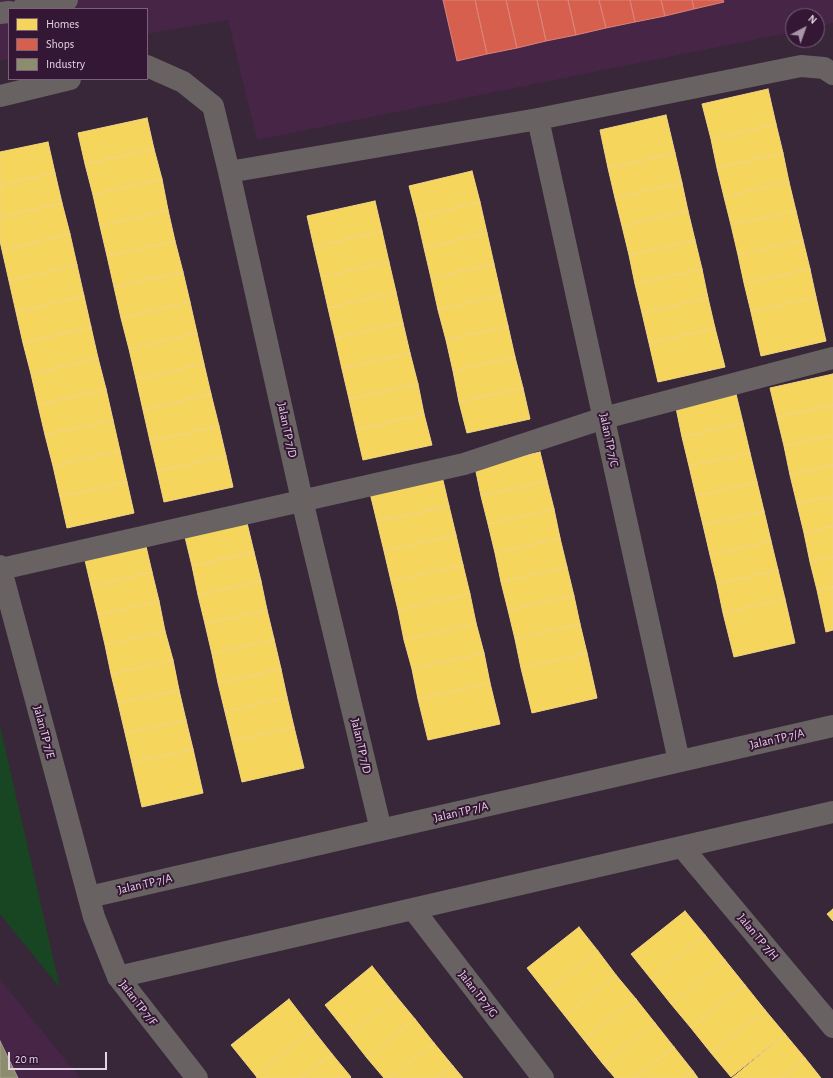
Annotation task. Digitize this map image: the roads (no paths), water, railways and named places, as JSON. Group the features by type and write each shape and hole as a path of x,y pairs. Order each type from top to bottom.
{"street":[{"path":"27,8 66,0"},
{"name":"Jalan TP 7/D","path":"148,66 183,82 213,106 302,500 381,830"},
{"path":"229,172 538,119 801,66 824,68 833,74"},
{"path":"0,96 62,80"},
{"name":"Jalan TP 7/C","path":"538,119 679,761"},
{"path":"0,568 464,464 604,418 833,358"},
{"name":"Jalan TP 7/E","path":"0,568 89,897"},
{"name":"Jalan TP 7/A","path":"89,897 833,726"},
{"path":"118,977 833,812"},
{"name":"Jalan TP 7/H","path":"682,847 833,1027"},
{"name":"Jalan TP 7/F","path":"89,897 94,917 118,977 197,1078"},
{"name":"Jalan TP 7/G","path":"413,909 543,1078"}]}
